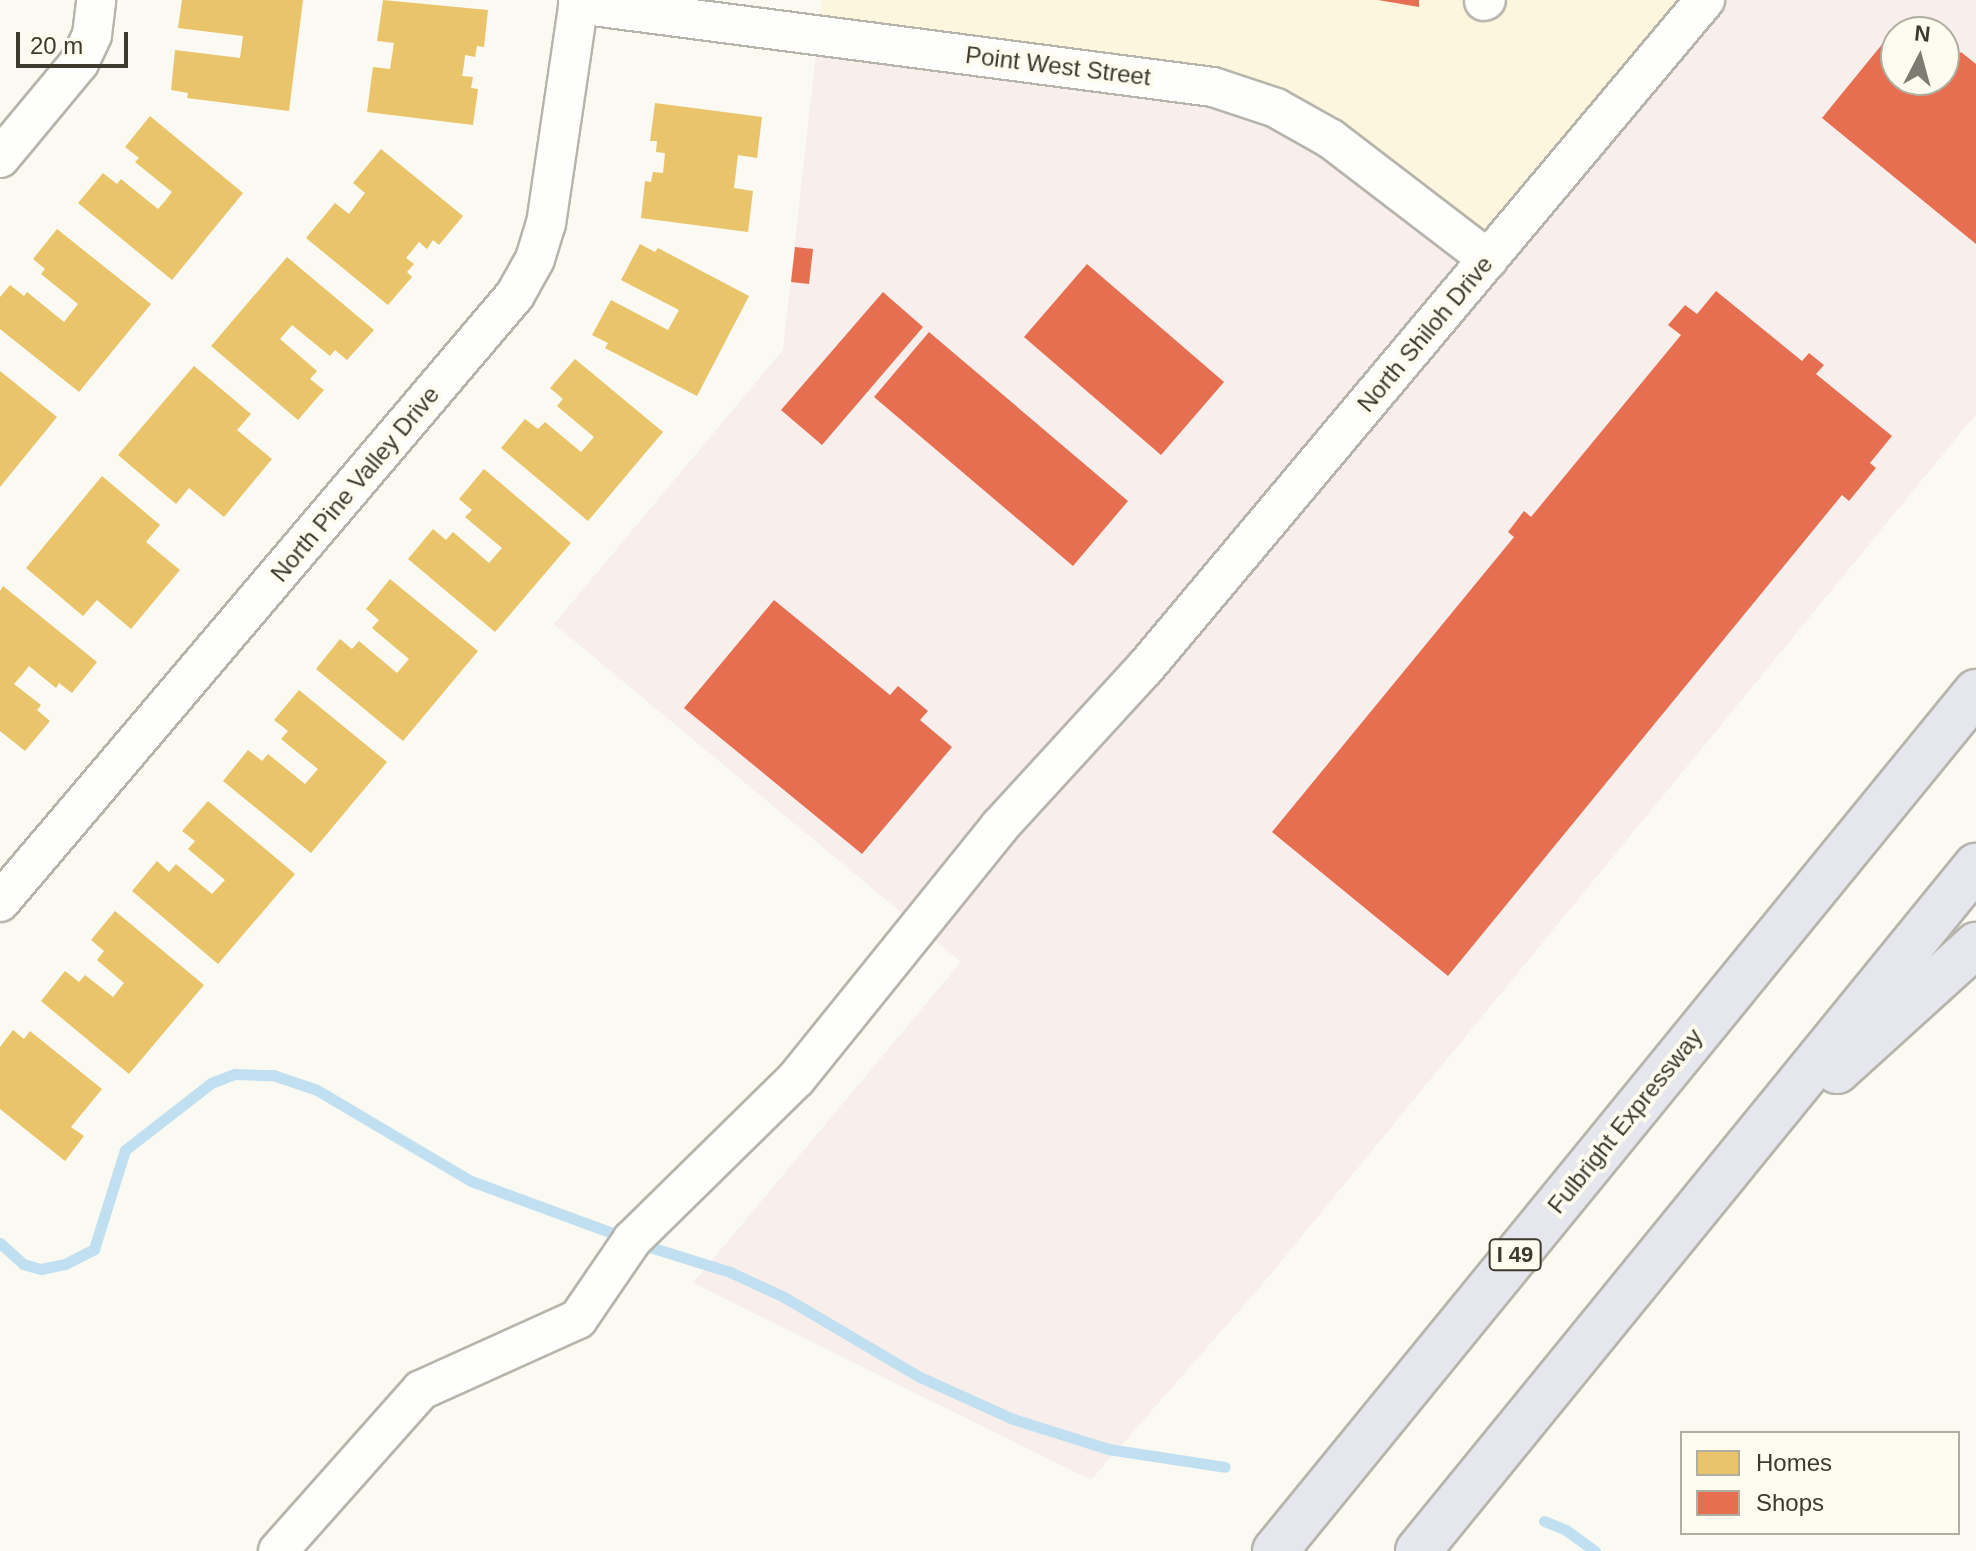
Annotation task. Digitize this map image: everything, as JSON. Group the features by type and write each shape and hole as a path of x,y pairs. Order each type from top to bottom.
{"highway":[{"name":"Fulbright Expressway","path":"1275,1551 1976,692"},
{"path":"1418,1551 1976,866"},
{"path":"1731,1167 1976,945"}],"street":[{"path":"0,158 79,63 92,35 96,0"},
{"name":"North Shiloh Drive","path":"278,1551 421,1390 578,1319 632,1240 796,1079 1000,826 1145,668 1705,0"},
{"name":"Point West Street","path":"578,2 1213,87 1276,108 1331,139 1488,259"},
{"name":"North Pine Valley Drive","path":"0,902 515,295 535,259 546,224 578,2"}],"shaded area":[{"path":"822,0 1705,0 1488,259 1276,108 818,35"},
{"path":"1705,0 1976,0 1976,414 1265,1281 1091,1480 693,1283 961,962 554,624 783,350 818,35"}],"building: Homes":[{"path":"182,0 303,0 289,111 187,98 188,93 171,90 175,50 240,58 243,36 178,28"},
{"path":"383,0 488,10 484,47 477,46 475,57 465,55 462,76 473,77 471,88 478,89 473,125 367,112 373,67 390,69 394,43 377,41"},
{"path":"655,103 762,117 757,158 738,155 734,188 753,191 748,232 641,218 645,181 651,182 653,172 663,173 665,153 656,152 657,141 650,141"},
{"path":"150,116 243,193 172,280 78,203 103,173 117,184 121,179 158,209 165,201 172,192 135,162 139,158 125,147"},
{"path":"381,149 463,216 439,245 433,240 427,249 419,242 406,258 414,264 407,272 412,277 388,305 306,238 335,203 349,214 365,193 353,183"},
{"path":"57,229 151,304 79,392 0,329 0,297 10,285 24,296 27,292 64,322 78,304 41,274 45,269 33,259"},
{"path":"640,244 655,252 658,248 749,296 697,396 605,348 608,343 592,335 611,300 668,330 679,310 621,280"},
{"path":"287,257 374,330 347,360 335,350 330,356 292,325 280,339 317,371 310,379 324,390 298,420 211,346"},
{"path":"575,359 663,432 588,521 501,448 525,419 538,429 545,422 581,452 594,437 557,406 563,399 550,388"},
{"path":"194,366 251,414 237,430 272,459 224,517 189,488 176,504 118,455"},
{"path":"0,371 57,417 0,487"},
{"path":"484,469 571,543 495,632 408,559 433,529 446,540 453,532 489,563 502,548 465,517 472,510 459,499"},
{"path":"102,476 160,525 146,542 180,570 131,629 97,600 83,616 26,568"},
{"path":"390,579 478,651 403,741 316,669 340,639 352,649 359,641 397,673 409,659 372,628 379,620 366,609"},
{"path":"3,586 97,662 72,693 59,683 56,688 29,666 14,684 41,705 37,710 50,721 25,751 0,731 0,591"},
{"path":"299,690 387,762 311,853 223,781 248,750 262,761 268,754 305,784 318,769 281,739 288,731 274,720"},
{"path":"208,801 295,874 218,964 132,891 157,861 169,872 176,864 212,894 225,880 188,849 195,841 182,831"},
{"path":"115,911 204,985 129,1074 41,1001 65,971 79,982 85,975 113,997 124,983 97,960 104,951 91,940"},
{"path":"13,1030 24,1039 30,1031 102,1089 71,1127 84,1136 65,1161 0,1109 0,1047"}],"building: Shops":[{"path":"1378,0 1419,0 1419,7"},
{"path":"1880,47 1880,96 1960,96 1960,53 1976,64 1976,244 1822,118"},
{"path":"795,247 813,249 809,284 791,282"},
{"path":"1087,264 1224,382 1161,455 1024,337"},
{"path":"1716,291 1802,361 1809,353 1824,365 1816,374 1892,436 1870,463 1876,468 1849,501 1842,495 1448,976 1272,832 1514,537 1508,532 1524,511 1531,517 1681,335 1668,325 1685,305 1697,314"},
{"path":"883,292 923,327 822,445 781,410"},
{"path":"929,332 1128,501 1073,566 874,397"},
{"path":"774,600 890,695 898,686 928,711 920,720 952,747 862,854 684,708"}],"waterway":[{"path":"0,1243 23,1264 41,1269 65,1264 94,1249 125,1150 211,1083 235,1074 273,1075 317,1090 471,1181 653,1248 730,1272 784,1297 920,1377 1013,1419 1108,1449 1225,1467"},
{"path":"1544,1521 1566,1530 1595,1551"}]}
